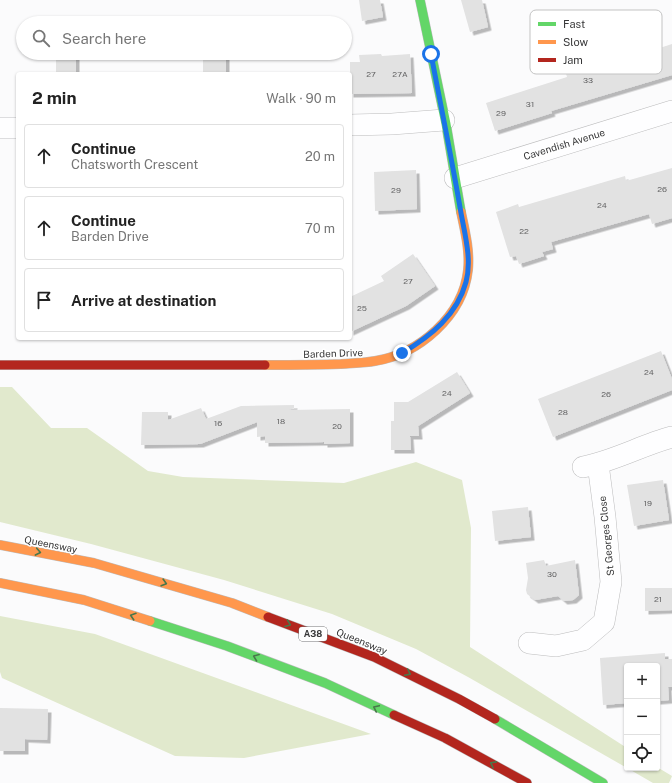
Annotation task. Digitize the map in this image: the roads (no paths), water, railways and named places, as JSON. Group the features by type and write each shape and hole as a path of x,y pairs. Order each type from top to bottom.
{"main road":[{"name":"Barden Drive","path":"0,365 307,365 373,362 388,359 402,353 427,338 444,322 460,298 466,283 468,255 455,178 420,0"},
{"name":"Queensway","path":"0,545 94,563 232,603 374,657 459,699 537,743 602,783"},
{"path":"0,583 92,603 227,646 318,681 445,738 526,783"}],"street":[{"name":"Cavendish Avenue","path":"455,178 672,111"},
{"path":"352,125 444,120"},
{"path":"0,128 16,128"},
{"name":"St Georges Close","path":"529,643 556,646 583,640 604,622 611,582 605,518 590,465 653,442 672,437"}]}
